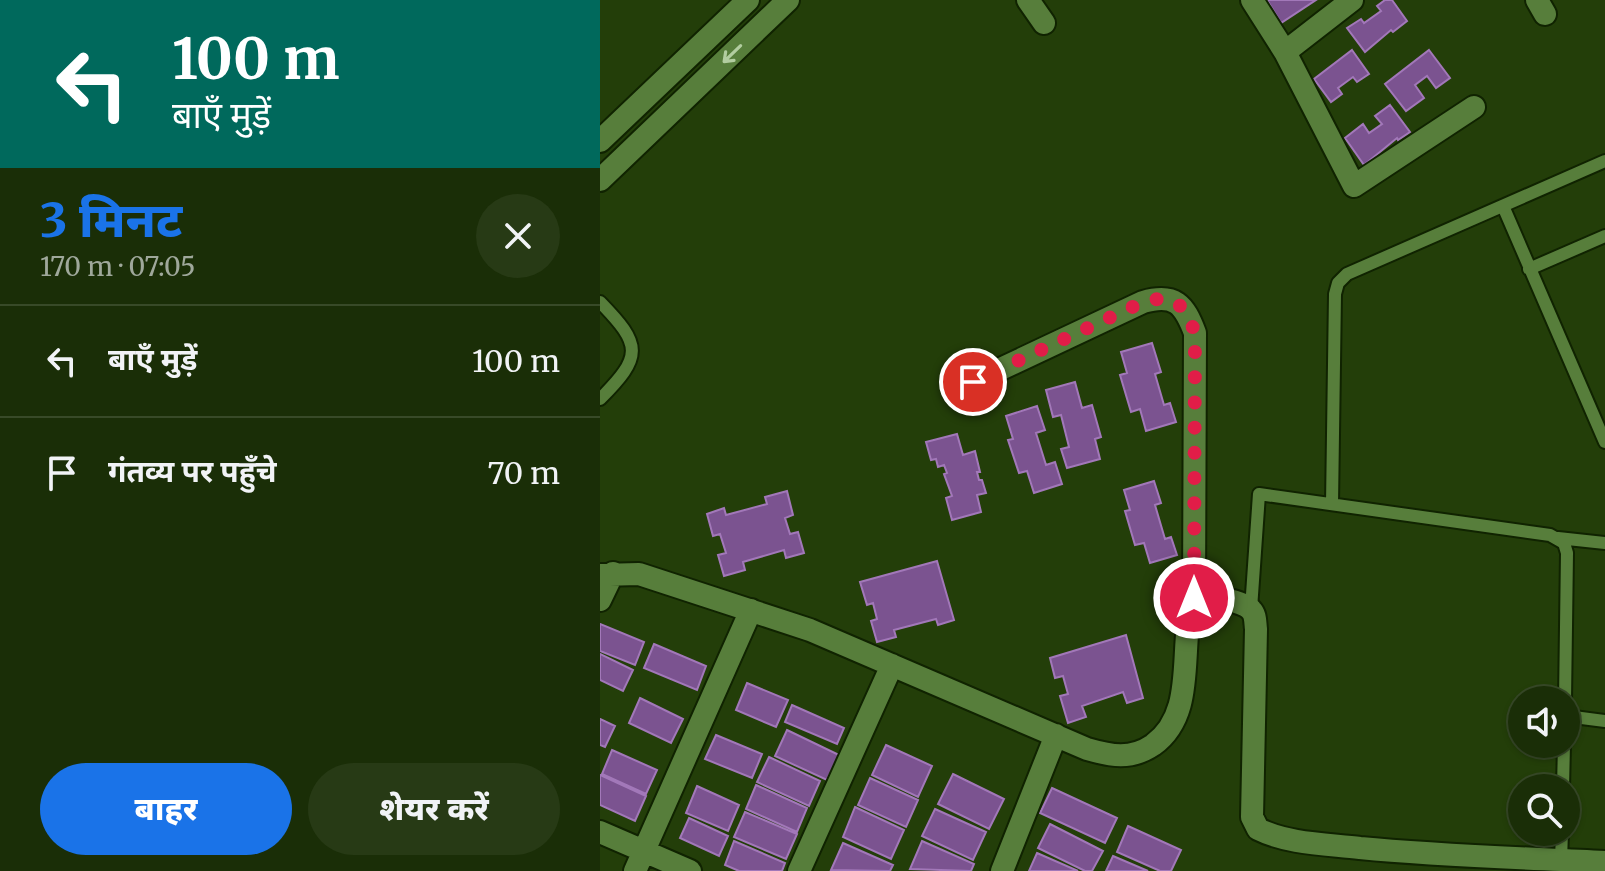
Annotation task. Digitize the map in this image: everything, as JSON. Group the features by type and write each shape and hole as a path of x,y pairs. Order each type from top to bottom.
{"street":[{"path":"600,141 748,0"},
{"path":"600,180 788,0"},
{"path":"1028,0 1044,23"},
{"path":"1252,0 1285,52 1354,186 1474,107"},
{"path":"1285,52 1352,0"},
{"path":"600,600 607,574 639,574 810,630 1087,749 1121,757 1141,753 1162,738 1172,725 1178,709 1194,598 1195,333 1188,314 1178,302 1160,297 1143,302 973,382"},
{"path":"1194,598 1206,596 1244,605 1255,616 1252,817 1258,829 1326,844 1477,857 1605,862"},
{"path":"640,862 751,610"},
{"path":"799,871 892,665"},
{"path":"1002,871 1056,735"},
{"path":"600,832 640,862 690,871"}],"lane":[{"path":"1332,504 1335,294 1338,283 1347,274 1605,161"},
{"path":"1503,206 1605,442"},
{"path":"1529,269 1605,236"},
{"path":"600,302 623,326 631,342 633,356 628,369 600,399"},
{"path":"1251,609 1257,495 1605,543"},
{"path":"1558,538 1564,543 1567,553 1565,686"},
{"path":"1580,718 1605,721"},
{"path":"1561,860 1562,846"}],"building":[{"path":"1267,0 1316,0 1281,23"},
{"path":"1385,0 1392,0 1407,21 1365,52 1347,28 1361,19 1364,23 1381,11 1377,6"},
{"path":"1352,50 1369,74 1357,82 1353,77 1338,88 1342,94 1331,102 1314,79"},
{"path":"1429,50 1450,78 1436,88 1427,76 1415,85 1424,98 1406,111 1385,84"},
{"path":"1390,105 1410,132 1397,138 1364,165 1345,138 1363,124 1369,133 1382,124 1375,116"},
{"path":"1152,343 1161,372 1155,374 1164,405 1170,403 1176,422 1146,431 1140,409 1131,412 1120,375 1127,373 1121,352"},
{"path":"1075,382 1082,408 1092,405 1101,437 1095,439 1100,459 1067,468 1061,449 1069,447 1061,415 1053,417 1046,390"},
{"path":"1037,406 1045,430 1036,433 1046,465 1055,462 1062,484 1034,493 1027,471 1019,473 1008,440 1013,439 1006,416"},
{"path":"957,434 963,455 975,451 979,480 982,480 986,493 977,495 981,512 952,520 946,498 952,496 944,474 947,473 944,465 938,467 936,459 931,460 926,442"},
{"path":"1154,481 1161,503 1155,505 1165,539 1171,537 1177,555 1150,563 1144,543 1135,545 1125,511 1130,510 1124,490"},
{"path":"787,491 793,515 785,518 790,534 798,532 804,553 786,558 784,550 743,562 745,570 724,576 718,555 726,553 720,534 713,536 707,514 724,508 726,515 767,504 765,497"},
{"path":"937,561 954,620 938,625 936,619 894,630 896,637 877,642 871,621 877,619 873,603 867,605 860,582"},
{"path":"600,624 644,642 635,665 600,651"},
{"path":"1126,635 1143,698 1127,703 1123,692 1082,706 1086,717 1068,723 1060,696 1068,694 1063,676 1055,678 1050,658"},
{"path":"654,644 706,666 697,690 644,668"},
{"path":"600,654 633,670 623,691 600,680"},
{"path":"747,683 788,700 776,727 736,710"},
{"path":"640,698 683,719 671,743 629,723"},
{"path":"792,705 844,728 837,744 785,722"},
{"path":"600,719 615,726 605,747 600,745"},
{"path":"787,730 839,755 827,780 775,756"},
{"path":"716,735 762,754 752,778 705,759"},
{"path":"886,745 932,766 918,797 872,775"},
{"path":"612,750 657,770 646,794 602,774"},
{"path":"769,757 820,781 809,806 757,782"},
{"path":"953,774 1004,799 989,829 938,804"},
{"path":"600,775 646,796 635,821 600,805"},
{"path":"870,778 918,800 906,827 858,805"},
{"path":"756,785 807,808 797,832 746,809"},
{"path":"697,786 739,805 728,831 686,813"},
{"path":"1052,788 1117,818 1105,843 1040,813"},
{"path":"855,807 904,830 891,859 843,837"},
{"path":"935,809 986,832 973,860 922,836"},
{"path":"745,812 797,834 786,859 734,837"},
{"path":"689,818 728,836 719,856 680,838"},
{"path":"1050,824 1103,851 1092,871 1085,871 1038,848"},
{"path":"1128,826 1181,850 1171,871 1160,871 1117,852"},
{"path":"734,841 785,863 782,871 739,871 725,865"},
{"path":"922,841 974,864 971,871 910,869"},
{"path":"843,843 893,865 890,871 831,870"},
{"path":"1037,853 1078,871 1029,871"},
{"path":"1113,856 1148,871 1106,871"}],"route":[{"path":"973,382 1143,302 1160,297 1178,302 1188,314 1195,333 1194,598"}]}
